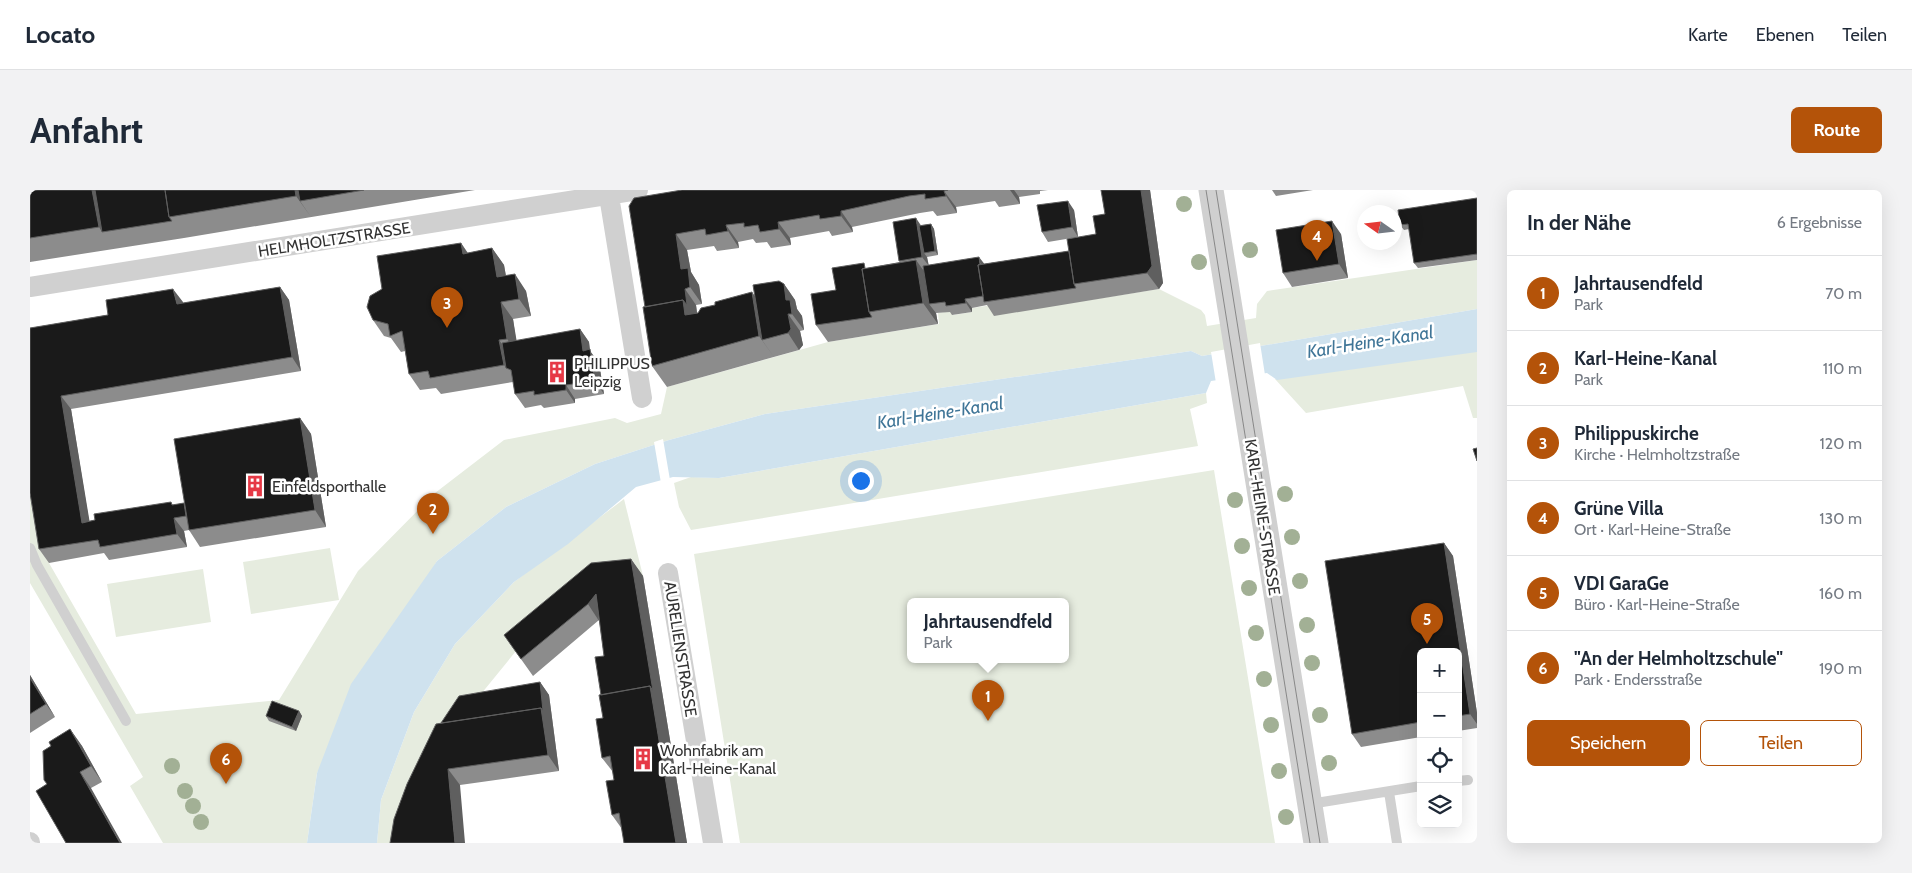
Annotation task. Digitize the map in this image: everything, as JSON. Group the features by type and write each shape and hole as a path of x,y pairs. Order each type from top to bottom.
{"street":[{"name":"HELMHOLTZSTRASSE","path":"30,287 608,192 638,190"},
{"name":"KARL-HEINE-STRASSE","path":"1211,190 1316,843"},
{"path":"608,192 642,398"},
{"name":"AURELIENSTRASSE","path":"668,573 712,843"}],"lane":[{"path":"30,548 37,565 126,721"},
{"path":"1309,804 1417,787"},
{"path":"1389,792 1397,843"}],"shaded area":[{"name":"Karl-Heine-Kanal","path":"1477,260 1477,309 1202,356 1191,351 765,414 669,440 595,464 506,507 437,561 317,773 307,843 163,843 130,786 143,777 30,583 30,493 49,563 136,714 279,700 358,571 435,493 504,440 615,418 627,423 661,414 667,387 828,342 939,324 938,313 952,311 953,315 972,312 972,308 992,305 994,315 1159,289 1201,310 1205,315 1207,326 1256,318 1257,304 1267,291"},
{"path":"1477,350 1477,418 1473,418 1463,386 1306,413 1275,379"},
{"path":"1206,393 1207,403 1190,409 1198,446 691,530 679,507 674,483 691,477 719,478"},
{"path":"1214,470 1275,843 740,843 694,554"},
{"path":"624,499 643,576 516,651 468,710 404,843 377,843 381,800 414,712 455,644 514,582"},
{"path":"330,548 339,600 251,614 243,562"},
{"path":"203,569 211,622 116,637 107,584"}],"water":[{"path":"1477,309 1477,352 1277,380 1267,373 1211,381 1206,393 719,478 673,477 636,487 568,544 514,582 455,644 414,712 381,800 377,843 307,843 317,773 351,684 437,561 506,507 595,464 669,440 765,414 1191,351 1202,356"}],"pier":[{"path":"1260,343 1265,375 1216,383 1211,352"},
{"path":"663,439 670,480 661,483 654,442"}],"building":[{"path":"30,190 92,190 99,227 30,238"},
{"path":"95,190 165,190 169,217 172,221 102,232"},
{"path":"165,190 295,190 296,196 169,217"},
{"path":"298,190 364,190 300,201"},
{"path":"682,190 948,190 944,191 946,196 925,199 925,194 909,196 841,211 841,216 820,219 819,215 778,222 779,229 760,232 758,225 744,227 744,223 726,225 728,231 706,235 705,229 676,234 681,269 688,268 690,287 685,289 687,305 683,300 645,307 629,206 634,198"},
{"path":"1101,190 1141,190 1152,266 1147,273 1074,284 1067,239 1096,234 1093,216 1105,214"},
{"path":"1477,198 1477,254 1414,263 1408,224 1402,225 1402,209"},
{"path":"1068,201 1072,227 1042,232 1037,205"},
{"path":"916,218 922,257 899,261 893,222"},
{"path":"1332,221 1339,264 1283,273 1276,230"},
{"path":"931,224 935,251 924,253 919,226"},
{"path":"461,243 463,254 492,248 497,277 515,274 519,299 501,302 507,339 499,340 504,365 430,378 428,371 409,374 402,331 390,336 388,324 373,320 367,307 370,296 382,289 377,256"},
{"path":"1069,251 1076,288 984,302 978,265"},
{"path":"979,257 980,264 978,265 983,296 965,299 966,303 946,306 945,302 929,304 923,266"},
{"path":"916,260 923,303 869,312 862,269"},
{"path":"864,263 865,268 862,269 869,312 872,317 816,325 811,294 836,290 832,268"},
{"path":"779,281 784,284 786,300 790,300 792,314 788,314 791,329 788,333 762,340 753,285"},
{"path":"280,287 292,357 61,396 82,523 95,520 94,514 171,502 172,505 184,503 186,516 174,518 177,534 100,547 98,540 39,549 30,493 30,328 108,315 106,300 173,289 177,304"},
{"path":"752,292 759,336 652,366 643,307 683,300 685,315 698,313 701,308 715,305 715,302"},
{"name":"PHILIPPUS Leipzig","path":"580,329 583,351 590,349 595,381 566,385 566,390 534,395 534,391 515,394 511,370 506,368 502,343"},
{"name":"Einfeldsporthalle","path":"300,418 315,510 189,530 174,439"},
{"path":"1477,448 1477,461 1473,449"},
{"path":"1444,543 1460,648 1417,648 1417,723 1352,734 1325,561"},
{"path":"631,559 653,691 650,686 601,695 595,657 604,656 596,594 588,604 521,659 504,635 591,563"},
{"path":"1462,661 1470,714 1462,715"},
{"path":"30,678 46,704 30,714"},
{"path":"540,682 543,711 541,708 441,723 459,696"},
{"name":"Wohnfabrik am Karl-Heine-Kanal","path":"650,686 676,843 624,843 619,813 612,815 606,781 614,780 610,756 602,758 596,719 603,718 599,695"},
{"path":"272,701 299,711 292,727 266,716"},
{"path":"541,708 548,755 448,769 455,843 390,843 394,819 407,784 436,724"},
{"path":"70,729 91,766 80,772 120,843 66,843 36,791 47,784 44,780 43,751 51,746 49,742"}],"tram line":[{"path":"1206,190 1310,843"},
{"path":"1216,190 1320,843"}],"place":[{"name":"Grüne Villa","path":"1317,261"},
{"name":"Philippuskirche","path":"447,328"},
{"name":"PHILIPPUS Leipzig","path":"557,372"},
{"name":"Einfeldsporthalle","path":"255,486"},
{"name":"Karl-Heine-Kanal","path":"433,534"},
{"name":"VDI GaraGe","path":"1427,644"},
{"name":"Jahrtausendfeld","path":"988,721"},
{"name":"Wohnfabrik am Karl-Heine-Kanal","path":"643,759"},
{"name":"\"An der Helmholtzschule\"","path":"226,784"}]}
